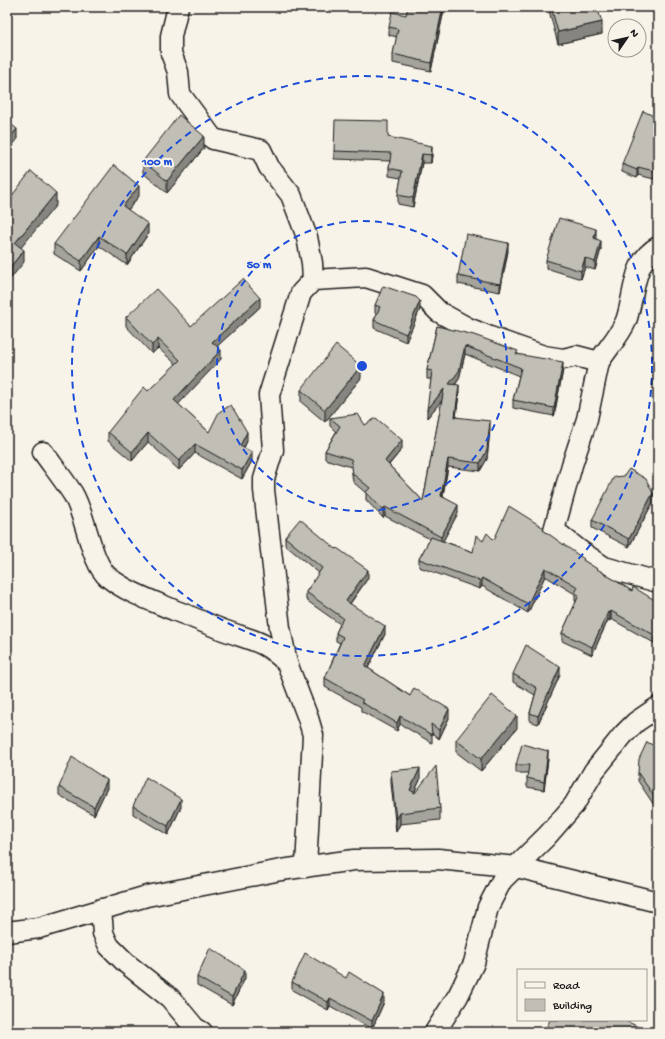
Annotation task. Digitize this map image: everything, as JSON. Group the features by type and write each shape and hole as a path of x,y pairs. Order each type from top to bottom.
{"street":[{"path":"178,7 172,36 171,53 178,72 180,94 213,139 261,150 269,167 291,195 307,237 312,263 313,280"},
{"path":"658,247 641,263 625,322 599,362 587,419 572,465 554,530 579,550 604,567 658,582"},
{"path":"306,866 313,735 287,663 280,628 264,490 264,479 273,450 269,395 301,293 313,280 366,277 422,295 439,312 468,328 490,337 544,356 563,359 576,356 599,362"},
{"path":"43,452 73,495 84,518 99,566 107,576 121,586 151,600 269,647 287,663"},
{"path":"435,1032 458,996 474,963 488,907 502,880 547,836 574,805 594,771 607,753 636,722 658,707"},
{"path":"7,932 40,928 147,896 306,866 354,860 438,859 516,867 658,902"},
{"path":"101,909 103,933 109,946 127,964 170,998 195,1028 202,1032"}],"building":[{"path":"408,7 443,7 431,63 393,54 398,29 389,27 392,12 406,15"},
{"path":"551,7 597,7 602,22 558,32"},
{"path":"643,111 658,118 658,172 638,167 637,170 622,164"},
{"path":"179,115 204,136 167,181 143,161"},
{"path":"335,120 388,121 388,137 432,146 431,155 422,154 413,198 398,195 402,171 389,168 391,153 334,151"},
{"path":"7,121 17,129 7,141"},
{"path":"114,165 139,186 123,206 148,224 127,255 99,236 81,261 54,244"},
{"path":"31,171 56,193 15,243 24,250 7,271 7,202"},
{"path":"559,218 596,229 594,238 601,241 595,262 585,258 581,271 546,260"},
{"path":"466,234 508,243 500,284 458,276"},
{"path":"243,279 260,298 212,342 221,350 174,400 209,432 219,412 231,405 247,432 240,446 252,452 242,470 195,444 179,461 148,433 132,452 108,432 144,387 148,391 180,360 158,339 152,345 126,317 156,289 191,326"},
{"path":"383,286 416,297 420,301 406,334 374,320 380,307 375,305"},
{"path":"437,326 474,335 518,351 516,354 563,362 554,408 513,400 521,368 465,346 459,371 449,384 459,385 455,417 490,421 487,450 480,463 448,459 441,496 458,505 441,537 385,507 383,510 366,492 370,488 353,474 351,459 325,451 340,426 330,418 358,414 365,425 376,418 402,440 385,461 423,501 444,389 427,410 432,371 427,370"},
{"path":"336,345 361,366 325,410 301,390"},
{"path":"629,469 646,479 653,493 629,539 592,520 614,477 624,476"},
{"path":"509,506 544,528 543,530 584,559 583,560 632,591 633,587 658,602 658,631 656,636 611,611 610,613 608,612 592,647 562,633 579,595 575,593 578,587 545,568 528,604 482,578 480,581 419,559 431,537 473,552 476,535 483,541 487,533 494,540"},
{"path":"300,519 336,549 337,548 368,570 346,601 385,626 365,666 410,696 414,688 449,709 439,730 431,724 432,735 400,716 397,723 361,702 363,700 325,678 343,637 336,633 343,618 306,592 322,568 285,537"},
{"path":"526,645 560,667 538,716 530,713 537,688 513,674"},
{"path":"492,695 517,716 481,759 456,740"},
{"path":"647,742 658,748 658,795 654,796 638,773 639,759"},
{"path":"522,744 548,751 544,782 527,778 529,765 516,765"},
{"path":"72,757 107,780 94,807 59,787"},
{"path":"436,766 440,808 400,813 396,820 391,771 420,768 410,790 415,793"},
{"path":"146,777 181,799 168,826 133,806"},
{"path":"210,948 245,970 232,997 197,977"},
{"path":"305,953 346,978 349,972 384,994 372,1021 330,998 328,1002 292,982"},
{"path":"550,1021 626,1021 647,1031 647,1032 544,1032"}]}
